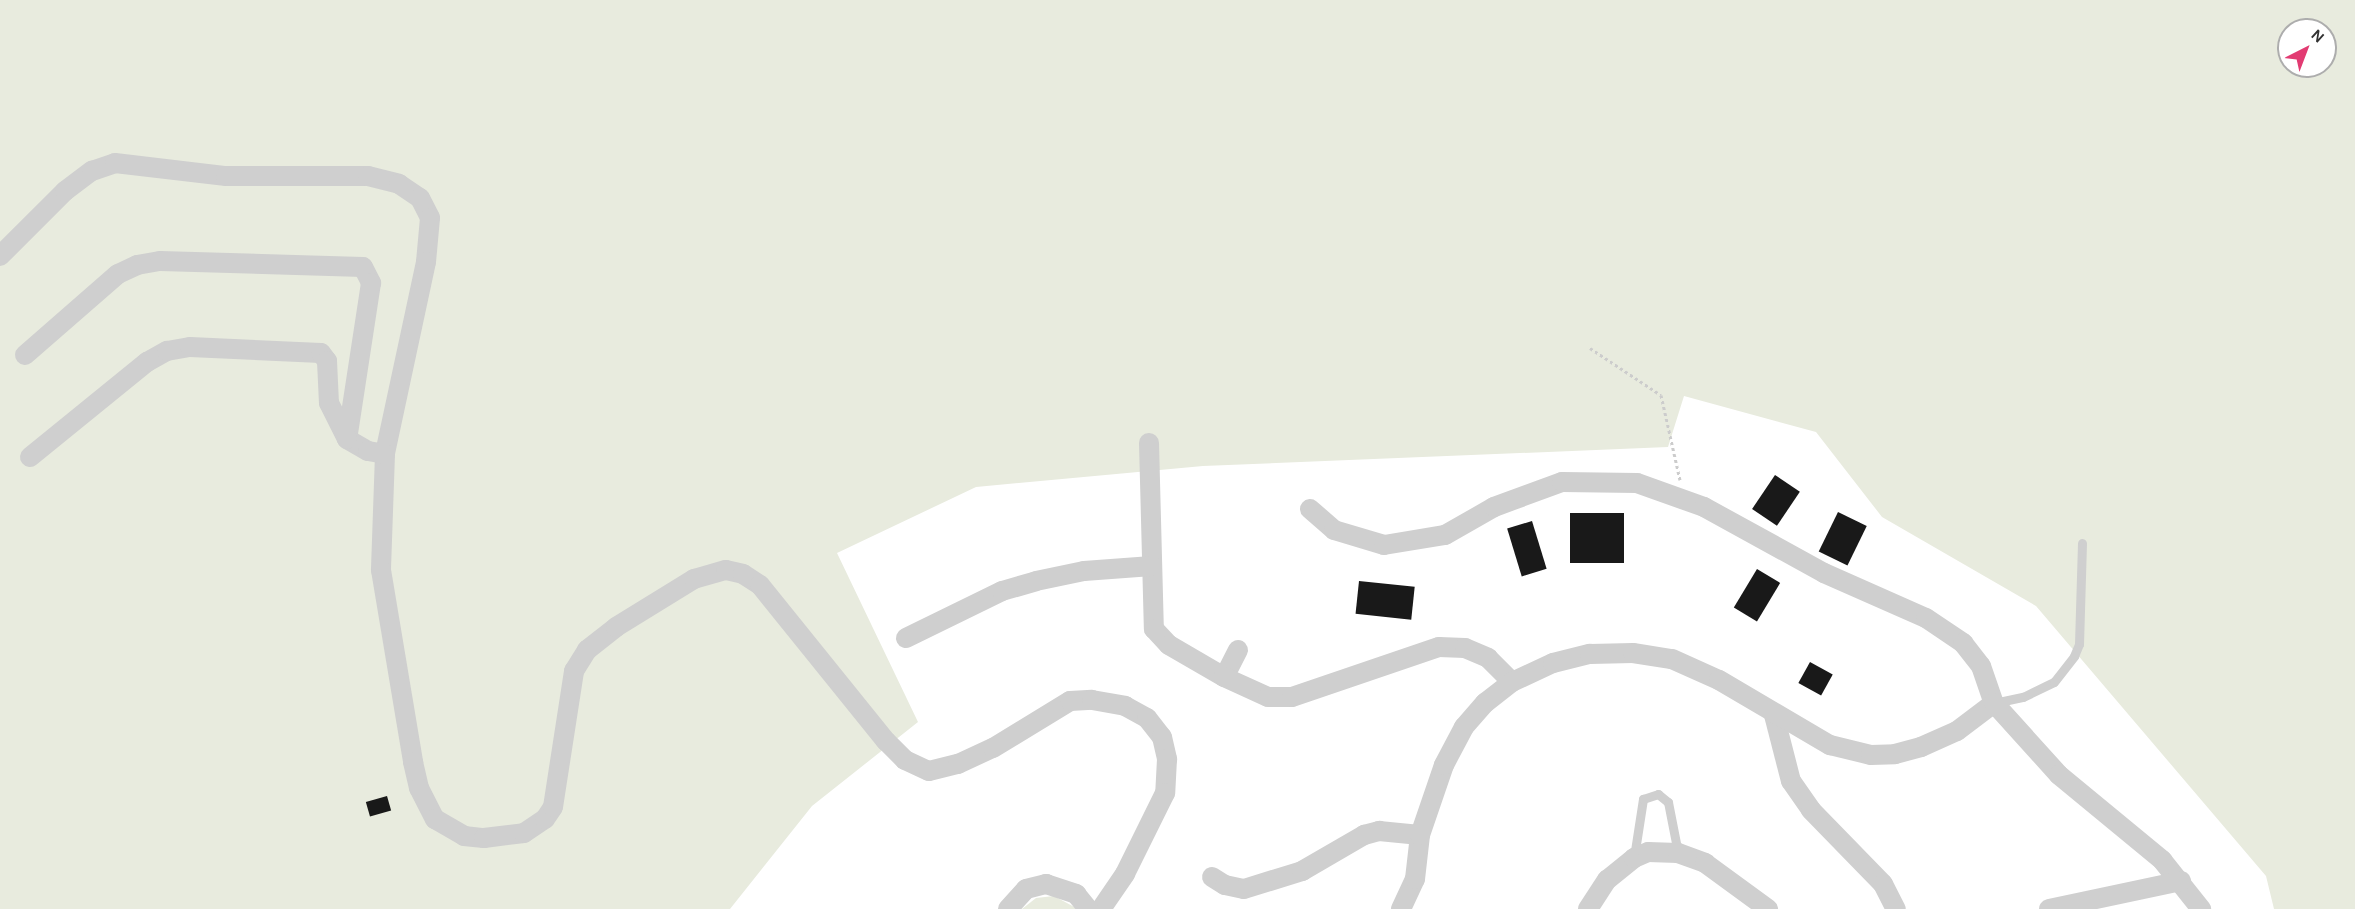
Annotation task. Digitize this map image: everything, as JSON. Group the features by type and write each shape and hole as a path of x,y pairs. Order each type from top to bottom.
{"street":[{"path":"0,256 65,191 93,171 115,163 226,176 368,176 399,184 420,198 430,218 426,262 385,454 381,570 419,788 431,813 448,829 464,836 507,838 524,834 544,819 553,807 574,671 587,650 616,627 694,579 726,570 743,574 760,585 886,741 904,760 929,771 958,764 993,748 1070,701 1092,700 1125,706 1147,718 1162,737 1167,759 1165,793 1125,874 1101,909"},
{"path":"25,355 118,274 137,265 160,261 363,267 370,274 371,283 347,439"},
{"path":"30,457 147,362 167,351 190,347 321,353 327,361 330,403 347,439 385,454"},
{"path":"1149,443 1154,629 1169,645 1224,677 1268,697 1292,697 1439,647 1465,648 1488,658 1512,682"},
{"path":"1310,508 1334,530 1384,545 1445,535 1494,507 1562,482 1637,483 1731,520 1824,573 1926,618 1963,643 1981,666 1994,703 2051,767 2131,833 2181,881 2201,909"},
{"path":"906,638 1002,591 1036,581 1084,571 1152,566"},
{"path":"1224,677 1238,650"},
{"path":"1401,909 1414,879 1420,835 1444,765 1464,727 1512,682 1553,663 1590,654 1634,653 1672,659 1719,680 1774,715 1830,745 1871,755 1895,754 1958,731 1994,703"},
{"path":"1774,715 1791,781 1811,810 1883,884 1896,909"},
{"path":"1212,877 1225,885 1244,889 1302,871 1364,835 1379,831 1420,835"},
{"path":"1588,909 1608,880 1634,858 1648,852 1678,853 1705,863 1768,909"},
{"path":"2049,909 2181,881"},
{"path":"1008,909 1026,890 1046,884 1076,894 1088,909"}],"lane":[{"path":"1994,703 2023,697 2054,682 2074,656 2079,644 2082,543"},
{"path":"1634,858 1643,799 1658,794 1668,802 1678,853"}],"path":[{"path":"1590,348 1661,395 1684,500"}],"shaded area":[{"path":"0,0 2355,0 2355,909 2274,909 2266,876 2036,606 1882,517 1816,432 1684,396 1668,447 1203,466 976,487 837,553 918,722 812,806 730,909 0,909"},
{"path":"1054,896 1078,909 1022,909 1036,898"}],"building":[{"path":"1775,475 1800,492 1777,526 1752,509"},
{"path":"1838,512 1867,526 1847,566 1819,552"},
{"path":"1570,513 1624,513 1624,563 1570,563"},
{"path":"1532,521 1547,569 1522,576 1507,529"},
{"path":"1757,569 1780,583 1757,621 1734,608"},
{"path":"1359,581 1415,587 1411,620 1356,614"},
{"path":"1810,662 1833,675 1821,696 1798,683"},
{"path":"387,796 391,810 370,816 366,802"}]}
